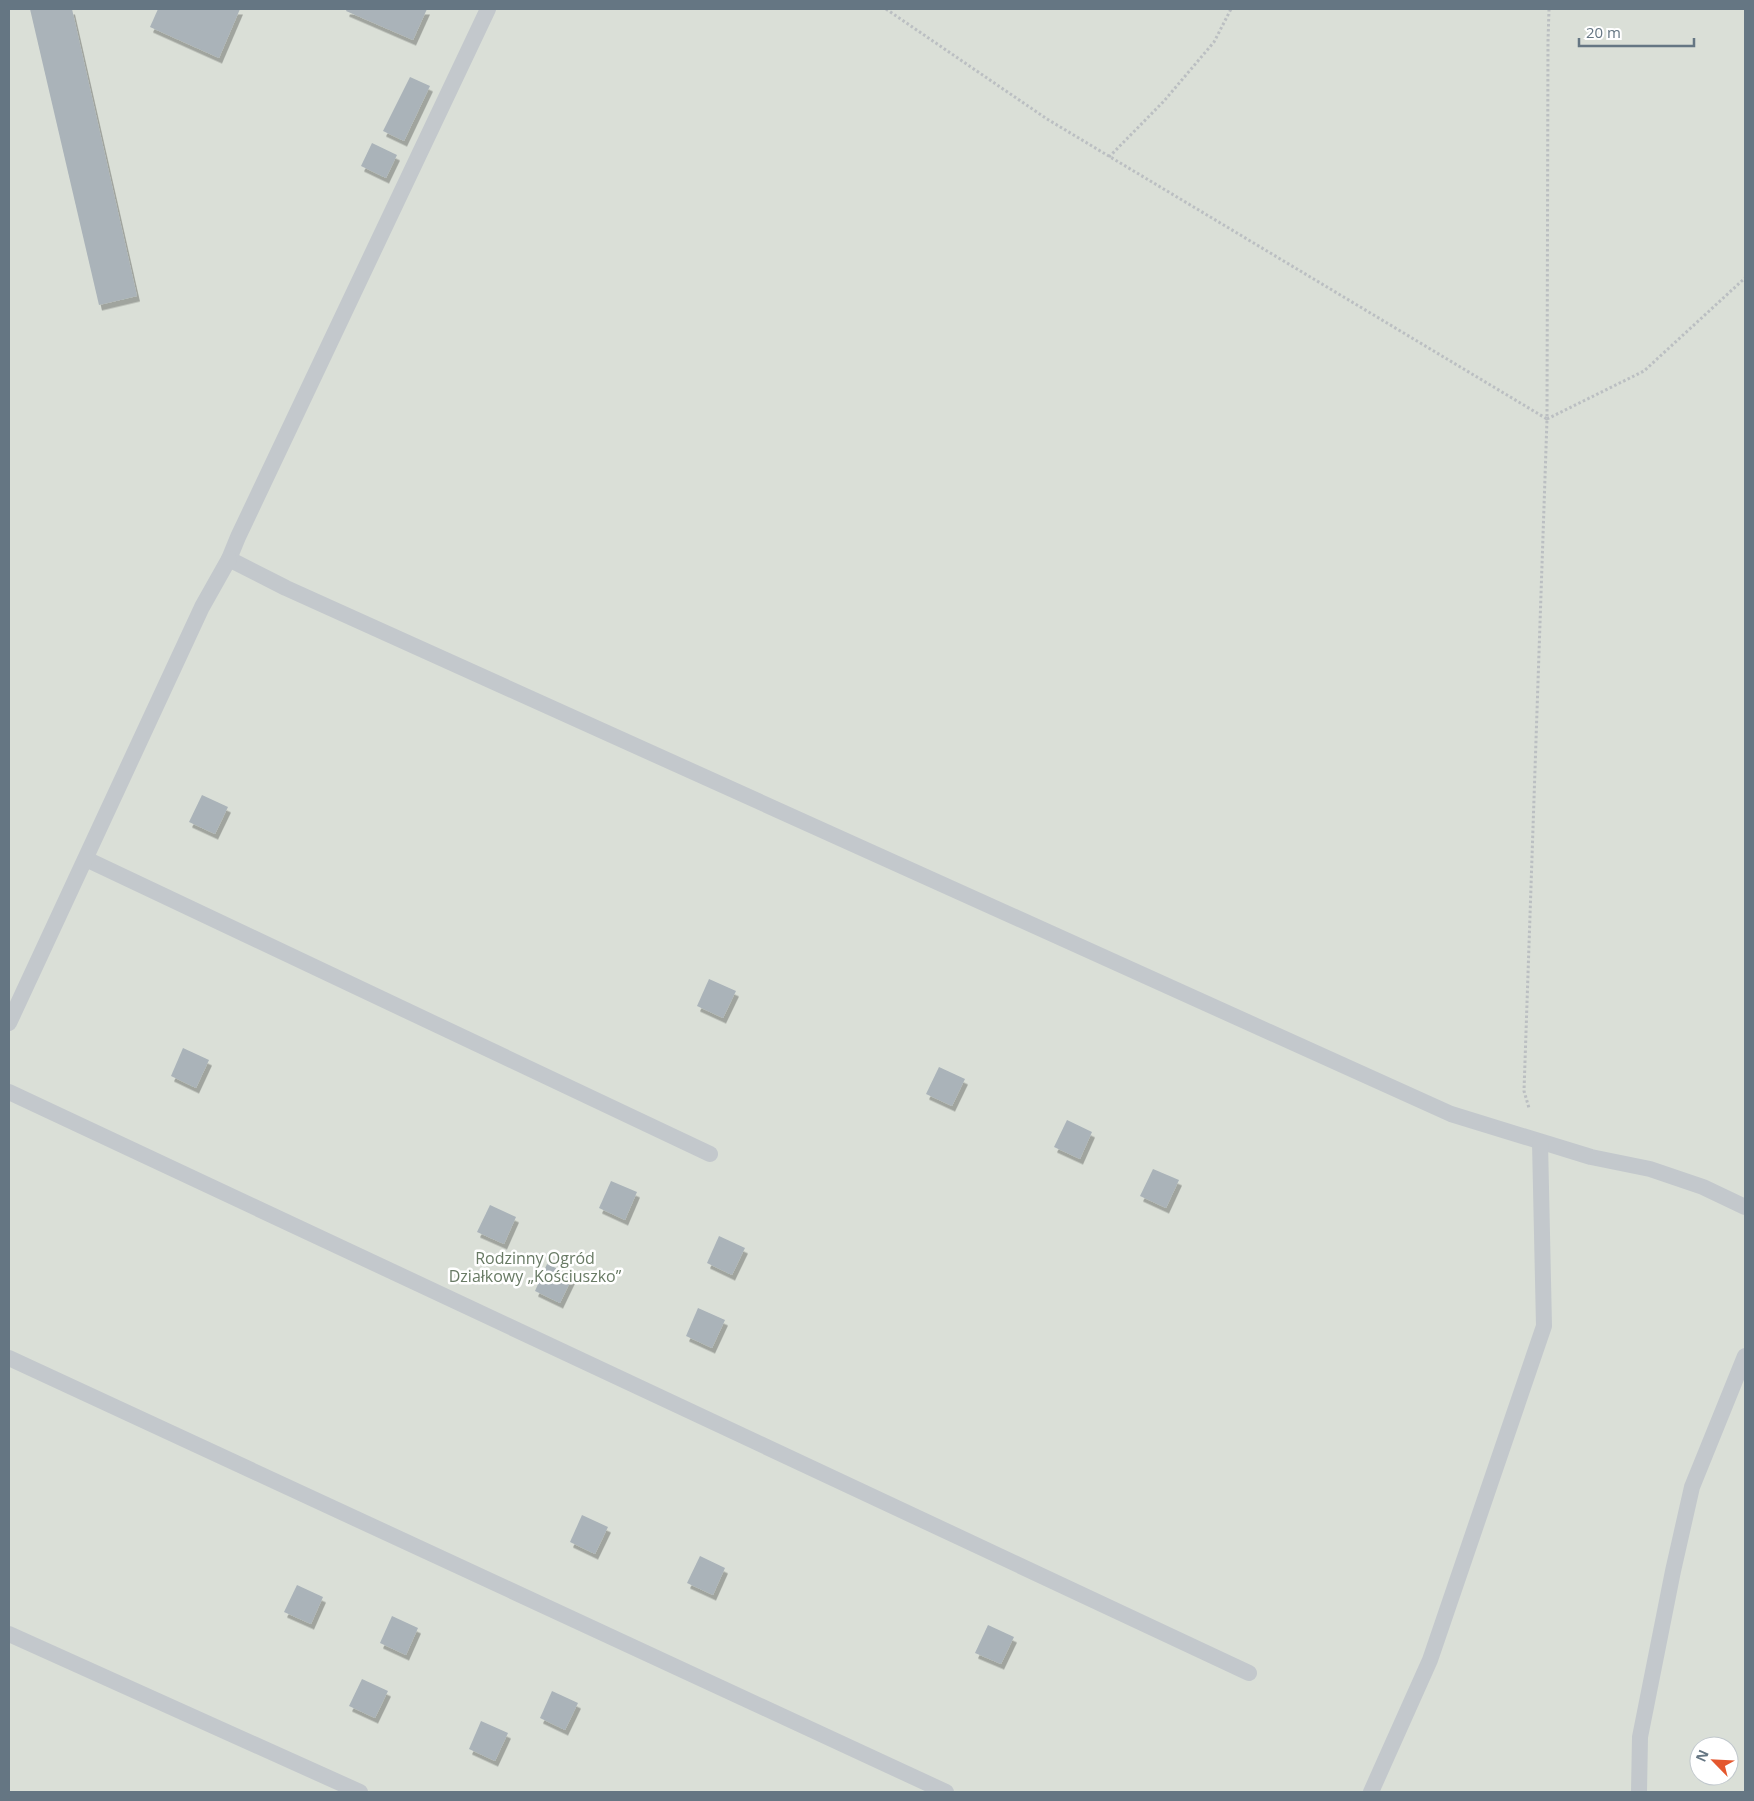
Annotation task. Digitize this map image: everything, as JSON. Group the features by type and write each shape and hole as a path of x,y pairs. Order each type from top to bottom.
{"lane":[{"path":"9,1023 202,607 229,559 488,9"},
{"path":"229,559 305,597 1451,1114 1591,1157 1650,1169 1703,1187 1745,1207"},
{"path":"86,859 710,1154"},
{"path":"9,1092 1250,1673"},
{"path":"1371,1792 1430,1660 1544,1326 1540,1142"},
{"path":"1639,1792 1640,1738 1673,1571 1692,1487 1745,1356"},
{"path":"9,1358 946,1792"},
{"path":"9,1634 360,1792"}],"path":[{"path":"886,9 1046,119 1546,419"},
{"path":"1109,157 1164,101 1214,42 1232,9"},
{"path":"1540,1142 1524,1091 1546,419 1549,9"},
{"path":"1546,419 1644,371 1745,278"}],"green space":[{"name":"Rodzinny Ogród Działkowy „Kościuszko”","path":"9,9 1745,9 1745,1792 9,1792"}],"building":[{"path":"30,9 72,9 137,296 99,305"},
{"path":"158,9 240,9 219,58 150,27"},
{"path":"347,9 427,9 413,40 346,11"},
{"path":"410,77 430,86 404,141 383,131"},
{"path":"372,143 397,155 386,178 361,166"},
{"path":"202,795 228,807 215,834 189,822"},
{"path":"709,979 736,991 723,1018 697,1006"},
{"path":"183,1048 209,1060 196,1088 171,1076"},
{"path":"939,1067 965,1079 952,1106 926,1094"},
{"path":"1067,1120 1092,1132 1080,1159 1054,1147"},
{"path":"1153,1169 1179,1180 1166,1208 1140,1196"},
{"path":"611,1181 637,1192 625,1220 599,1208"},
{"path":"490,1205 516,1217 504,1244 477,1232"},
{"path":"719,1236 745,1248 732,1275 707,1263"},
{"path":"547,1264 573,1276 560,1303 535,1291"},
{"path":"698,1308 725,1320 712,1348 686,1336"},
{"path":"582,1515 608,1527 595,1554 570,1542"},
{"path":"700,1556 725,1568 713,1595 687,1583"},
{"path":"297,1585 323,1597 311,1624 284,1612"},
{"path":"392,1616 418,1628 406,1655 380,1643"},
{"path":"988,1625 1014,1637 1001,1664 975,1653"},
{"path":"362,1679 388,1691 375,1718 349,1706"},
{"path":"552,1691 578,1703 565,1730 540,1718"},
{"path":"481,1721 508,1733 495,1761 469,1749"}]}
